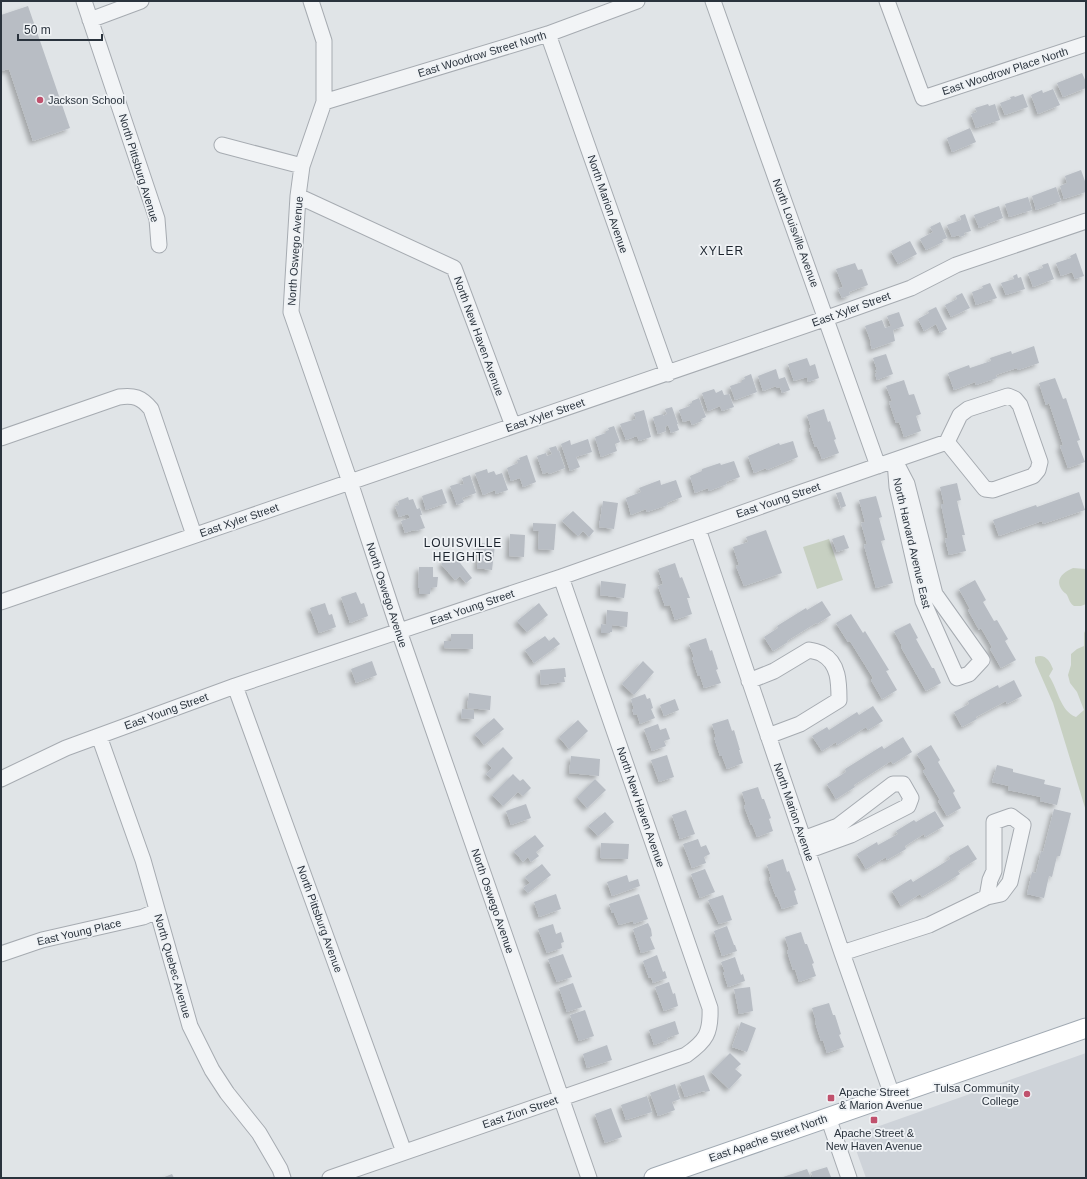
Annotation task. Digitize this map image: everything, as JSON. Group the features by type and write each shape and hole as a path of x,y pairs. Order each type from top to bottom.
{"main road":[{"name":"East Apache Street North","path":"654,1178 1086,1028"}],"street":[{"name":"North Pittsburg Avenue","path":"84,1 157,219 159,246"},
{"path":"90,20 141,1"},
{"name":"North Oswego Avenue","path":"311,1 324,41 324,102 302,166 298,196 291,312 350,482 399,631 589,1178"},
{"name":"East Woodrow Street North","path":"324,102 548,34 637,1"},
{"name":"North Louisville Avenue","path":"713,1 827,318 878,466"},
{"name":"East Woodrow Place North","path":"888,1 923,98 1086,44"},
{"name":"North Marion Avenue","path":"548,34 668,374"},
{"path":"222,145 302,166"},
{"name":"North New Haven Avenue","path":"298,196 454,268 513,426"},
{"name":"East Xyler Street","path":"1,602 668,374 911,288 956,265 1086,221"},
{"path":"1,438 119,397 130,395 144,400 151,409 194,536"},
{"path":"1008,396 1016,399 1020,405 1040,462 1038,470 1033,476 993,490 985,489 947,442 960,415 968,409 1008,396"},
{"name":"East Young Street","path":"1,779 66,748 235,686 561,577 947,442"},
{"name":"North Harvard Avenue East","path":"895,461 907,484 935,594 982,660 969,674 957,678 923,601 897,487 895,461"},
{"name":"North Marion Avenue","path":"698,529 842,953 892,1095"},
{"name":"North New Haven Avenue","path":"561,577 710,1008 711,1022 705,1038"},
{"path":"749,681 774,671 810,650 822,654 833,664 838,675 839,700 800,724 768,736"},
{"name":"North Pittsburg Avenue","path":"235,686 404,1152"},
{"name":"North Quebec Avenue","path":"99,736 143,860 190,1026 212,1070 227,1093 259,1133 280,1169 283,1178"},
{"path":"893,784 904,784 911,798 908,806 857,832 805,845 838,826 893,784"},
{"path":"842,953 928,925 987,897 1001,894 1010,882 1023,825 1010,816 994,822 994,871 990,880 987,897"},
{"name":"East Young Place","path":"1,954 42,940 143,917 157,911"},
{"name":"East Zion Street","path":"330,1178 686,1055 698,1047 705,1038"},
{"path":"828,1117 849,1178"}],"shaded area":[{"name":"Tulsa Community College","path":"1086,1053 1086,1178 866,1178 851,1136"}],"green space":[{"path":"829,539 843,580 817,589 803,547"},
{"path":"1073,568 1086,569 1086,604 1081,606 1072,605 1059,582 1063,574"},
{"path":"1086,629 1086,811 1053,703 1035,662 1035,657 1042,656 1047,658 1053,669 1049,676 1060,699 1066,710 1076,717 1084,710 1077,692 1070,683 1068,675 1071,665 1071,654 1084,646 1084,633"}],"building":[{"name":"Jackson School","path":"28,6 70,128 33,141 9,69 1,71 1,15"},
{"path":"1082,73 1086,82 1086,88 1063,97 1057,83"},
{"path":"1053,89 1060,105 1038,114 1031,95 1042,90 1043,93"},
{"path":"1023,94 1028,107 1005,115 1000,103 1011,99 1010,97"},
{"path":"988,104 989,106 995,104 1000,120 976,128 971,114 977,112 975,108"},
{"path":"970,128 976,142 952,152 947,138"},
{"path":"1081,170 1086,184 1086,192 1064,199 1060,186 1067,183 1065,176"},
{"path":"1056,187 1061,201 1036,210 1032,196"},
{"path":"1028,197 1032,210 1009,217 1005,204"},
{"path":"999,206 1003,218 979,228 974,215"},
{"path":"965,214 971,231 964,233 965,235 960,237 959,235 952,237 947,225 961,220 960,216"},
{"path":"940,222 947,238 942,240 943,242 926,250 920,239 933,232 930,227"},
{"path":"910,241 917,254 898,264 891,251"},
{"path":"1076,253 1084,276 1075,279 1072,272 1061,276 1056,263 1071,258 1070,256"},
{"path":"855,263 858,270 862,269 868,285 849,292 850,295 842,298 838,289 843,287 836,269"},
{"path":"1048,263 1054,279 1033,287 1028,273 1043,268 1042,265"},
{"path":"1017,274 1018,278 1021,277 1025,289 1006,295 1001,283 1014,279 1013,276"},
{"path":"990,283 997,298 976,305 972,292 983,288 982,286"},
{"path":"962,293 970,308 951,317 945,305 957,299 956,296"},
{"path":"936,307 947,329 940,333 936,324 924,331 918,319"},
{"path":"899,312 904,326 893,330 895,341 872,349 865,326 882,320 885,328 891,326 887,316"},
{"path":"1034,346 1039,363 996,375 997,378 976,385 975,382 954,390 948,373 969,365 970,368 991,361 990,358 1011,351 1012,354"},
{"path":"886,354 893,374 877,380 875,374 877,373 875,370 877,370 873,358"},
{"path":"807,358 810,366 815,364 819,378 808,382 807,377 794,381 788,364"},
{"path":"776,369 779,379 785,377 790,390 782,393 780,387 776,388 776,386 763,391 758,376"},
{"path":"751,374 757,392 735,400 730,386 742,382 742,380 745,379 744,377"},
{"path":"1055,378 1063,399 1066,398 1080,440 1077,441 1085,462 1068,468 1060,446 1063,445 1049,403 1046,405 1039,383"},
{"path":"904,380 909,395 914,394 921,414 916,416 921,431 904,437 899,422 896,423 889,402 892,401 886,386"},
{"path":"714,389 716,393 722,390 724,395 729,394 734,407 722,411 720,406 708,411 702,393"},
{"path":"699,398 706,417 701,419 702,421 692,425 690,420 683,422 679,410 690,406 689,404 692,403 692,401"},
{"path":"672,407 679,430 671,433 668,425 665,427 666,431 658,434 653,417 667,414 665,409"},
{"path":"824,409 828,422 830,421 836,439 834,440 839,453 822,459 817,446 815,447 809,429 811,428 807,415"},
{"path":"644,410 651,437 639,441 637,436 626,440 620,424 636,419 634,413"},
{"path":"614,426 620,442 615,444 617,451 601,457 595,437 606,433 606,431 609,430 608,428"},
{"path":"588,439 592,452 576,457 580,467 570,471 561,444 570,440 571,445"},
{"path":"793,441 798,457 767,470 766,468 754,473 748,456 779,443 780,445"},
{"path":"556,446 565,468 549,474 548,472 543,474 537,456 546,453 547,456 552,454 549,448"},
{"path":"527,455 536,482 523,487 520,478 511,481 507,468 518,463 517,460 520,460 519,458"},
{"path":"734,461 740,477 726,482 727,484 709,491 708,488 695,493 690,476 702,471 702,469 720,463 721,465"},
{"path":"487,469 488,473 494,471 496,475 502,473 508,490 496,494 495,490 483,495 475,473"},
{"path":"470,475 476,493 462,498 464,502 457,505 450,486 460,483 460,485 464,484 462,478"},
{"path":"660,480 661,485 676,480 682,497 667,503 668,505 647,512 646,509 631,515 626,498 641,492 639,488"},
{"path":"957,483 961,500 957,501 965,535 962,535 966,551 949,555 945,539 948,538 941,504 944,504 940,487"},
{"path":"442,489 447,503 426,510 422,496"},
{"path":"841,492 846,506 841,508 836,493"},
{"path":"1079,492 1085,510 1043,524 1042,521 999,536 993,520 1036,505 1037,507"},
{"path":"876,496 882,517 879,518 885,540 881,541 893,583 876,588 864,545 867,544 861,523 865,522 859,500"},
{"path":"408,497 409,500 413,499 417,509 420,508 422,515 420,515 425,528 405,533 401,521 410,518 408,514 399,517 395,506 399,505 398,501"},
{"path":"603,501 618,503 614,529 599,527"},
{"path":"573,511 594,531 589,537 583,531 578,536 562,521"},
{"path":"533,523 556,524 554,550 538,549 539,531 533,530"},
{"path":"766,530 782,573 744,586 736,566 739,565 733,547 748,542 746,537"},
{"path":"510,534 525,535 524,557 509,556"},
{"path":"844,535 849,548 837,552 832,539"},
{"path":"480,543 495,545 492,570 477,568"},
{"path":"453,554 472,578 466,583 460,576 455,580 441,564"},
{"path":"675,563 680,578 682,577 690,598 687,598 692,614 675,620 670,605 665,606 658,586 663,584 658,569"},
{"path":"419,567 433,567 433,577 438,577 437,587 431,588 430,594 419,594"},
{"path":"975,580 986,600 983,602 994,621 997,620 1008,639 1005,641 1016,660 1001,668 990,649 992,647 981,628 979,630 968,610 970,609 959,589"},
{"path":"601,581 626,584 624,598 600,595"},
{"path":"356,592 361,604 364,603 368,616 350,623 341,597"},
{"path":"822,601 831,615 773,651 764,637 778,628 777,626 806,608 807,610"},
{"path":"325,603 329,615 332,614 336,627 319,633 310,608"},
{"path":"539,603 548,615 527,632 517,621"},
{"path":"607,610 628,612 627,627 612,625 612,632 601,633 601,624 606,625"},
{"path":"851,614 863,633 865,631 889,670 886,671 897,690 882,699 871,680 873,678 850,641 848,642 836,623"},
{"path":"910,623 918,638 916,639 932,668 934,668 941,683 926,691 901,647 902,646 894,631"},
{"path":"451,634 473,634 473,649 444,648 444,641 451,641"},
{"path":"545,636 549,641 554,637 560,644 534,663 525,650"},
{"path":"706,638 710,651 712,650 718,669 716,670 721,683 704,688 700,676 698,676 692,657 694,657 689,644"},
{"path":"372,661 377,675 356,683 351,669"},
{"path":"643,661 654,672 634,695 622,684"},
{"path":"565,668 565,682 541,685 540,670"},
{"path":"1014,680 1022,696 1007,704 1006,701 976,717 977,719 962,727 954,712 969,704 968,701 998,685 999,688"},
{"path":"469,693 491,696 490,710 467,708"},
{"path":"645,694 647,699 650,698 653,708 651,709 655,718 640,724 637,714 634,715 631,699"},
{"path":"675,699 679,710 664,716 660,705"},
{"path":"873,706 883,721 868,730 866,727 837,745 836,742 822,751 812,736 827,727 829,730 857,712 859,715"},
{"path":"462,709 474,710 474,719 461,718"},
{"path":"494,718 504,729 484,745 475,734"},
{"path":"728,719 732,731 734,730 743,763 727,769 722,756 720,756 714,737 716,737 712,724"},
{"path":"578,720 588,731 569,749 559,737"},
{"path":"658,724 660,730 666,728 670,739 664,741 666,746 652,751 644,729"},
{"path":"903,737 912,752 893,764 891,761 854,785 855,787 836,799 827,784 846,772 845,769 882,746 884,749"},
{"path":"931,745 940,760 938,762 955,791 953,793 961,808 947,816 938,801 940,800 923,771 926,769 917,754"},
{"path":"503,747 513,758 492,779 486,774 492,768 487,763"},
{"path":"667,755 674,777 659,782 651,760"},
{"path":"571,756 600,759 599,776 569,773"},
{"path":"997,765 1013,769 1013,772 1045,780 1044,784 1061,788 1057,805 1040,801 1041,797 1008,790 1009,786 992,782"},
{"path":"513,774 520,781 523,779 531,788 523,796 518,792 503,806 492,795"},
{"path":"595,779 606,790 587,808 577,797"},
{"path":"758,787 771,818 769,819 773,831 757,837 744,806 746,805 742,792"},
{"path":"526,804 531,818 511,825 506,811"},
{"path":"1054,809 1071,813 1060,856 1057,856 1052,877 1049,876 1044,898 1027,894 1032,872 1036,873 1041,851 1043,852"},
{"path":"686,810 695,834 680,839 672,815"},
{"path":"935,811 944,826 925,837 924,834 905,846 906,849 887,860 886,857 866,869 857,854 877,842 878,845 898,834 896,831 914,820 916,822"},
{"path":"605,812 614,822 598,836 588,826"},
{"path":"535,835 544,846 536,852 539,856 531,862 528,857 523,862 514,851"},
{"path":"698,839 701,847 706,845 710,854 704,857 706,863 692,868 683,844"},
{"path":"601,843 629,844 628,859 600,858"},
{"path":"968,845 977,859 958,871 960,874 922,897 920,894 901,906 892,891 911,879 913,882 950,859 949,856"},
{"path":"783,859 787,872 789,871 796,890 794,891 798,904 782,909 769,878 771,877 767,865"},
{"path":"542,864 551,875 528,893 523,888 530,883 525,877"},
{"path":"705,869 715,892 700,898 691,874"},
{"path":"627,875 629,882 638,879 640,886 612,896 607,882"},
{"path":"556,894 561,909 539,917 534,902"},
{"path":"639,894 648,919 633,924 633,921 619,925 609,904"},
{"path":"723,895 732,920 719,924 708,900"},
{"path":"648,923 652,936 650,937 655,949 641,953 633,929"},
{"path":"553,924 556,934 561,932 564,942 561,943 562,948 547,953 538,929"},
{"path":"727,926 737,951 722,956 714,931"},
{"path":"801,932 814,963 812,964 816,976 799,982 795,969 793,970 787,951 789,950 785,937"},
{"path":"563,954 572,977 557,982 548,959"},
{"path":"657,955 663,972 665,971 667,978 653,983 651,977 649,978 643,961"},
{"path":"735,957 741,975 743,974 745,981 728,987 721,962"},
{"path":"669,982 673,994 675,993 678,1006 664,1011 655,987"},
{"path":"573,983 582,1007 567,1012 559,988"},
{"path":"750,987 753,1011 739,1014 734,989"},
{"path":"829,1003 833,1015 835,1015 841,1034 839,1035 844,1047 827,1053 823,1040 821,1041 812,1008"},
{"path":"585,1010 594,1036 579,1041 570,1015"},
{"path":"675,1021 679,1034 654,1045 649,1030"},
{"path":"741,1022 756,1028 747,1052 732,1047"},
{"path":"607,1045 612,1060 587,1068 583,1054"},
{"path":"730,1053 741,1064 735,1069 742,1075 729,1089 711,1072"},
{"path":"704,1075 710,1091 704,1091 685,1097 680,1083"},
{"path":"675,1084 680,1099 672,1102 675,1110 658,1116 650,1093"},
{"path":"647,1096 652,1112 626,1120 621,1105"},
{"path":"611,1108 622,1137 605,1143 595,1114"},
{"path":"827,1167 831,1177 813,1178 811,1172"},
{"path":"807,1169 811,1178 780,1178"},
{"path":"172,1174 174,1178 162,1178"}],"place":[{"name":"Jackson School","path":"40,100"},
{"name":"Tulsa Community College","path":"1027,1094"},
{"name":"Apache Street & Marion Avenue","path":"831,1098"},
{"name":"Apache Street & New Haven Avenue","path":"874,1120"}],"district":[{"name":"XYLER","path":"722,251"},
{"name":"LOUISVILLE HEIGHTS","path":"463,550"}]}
